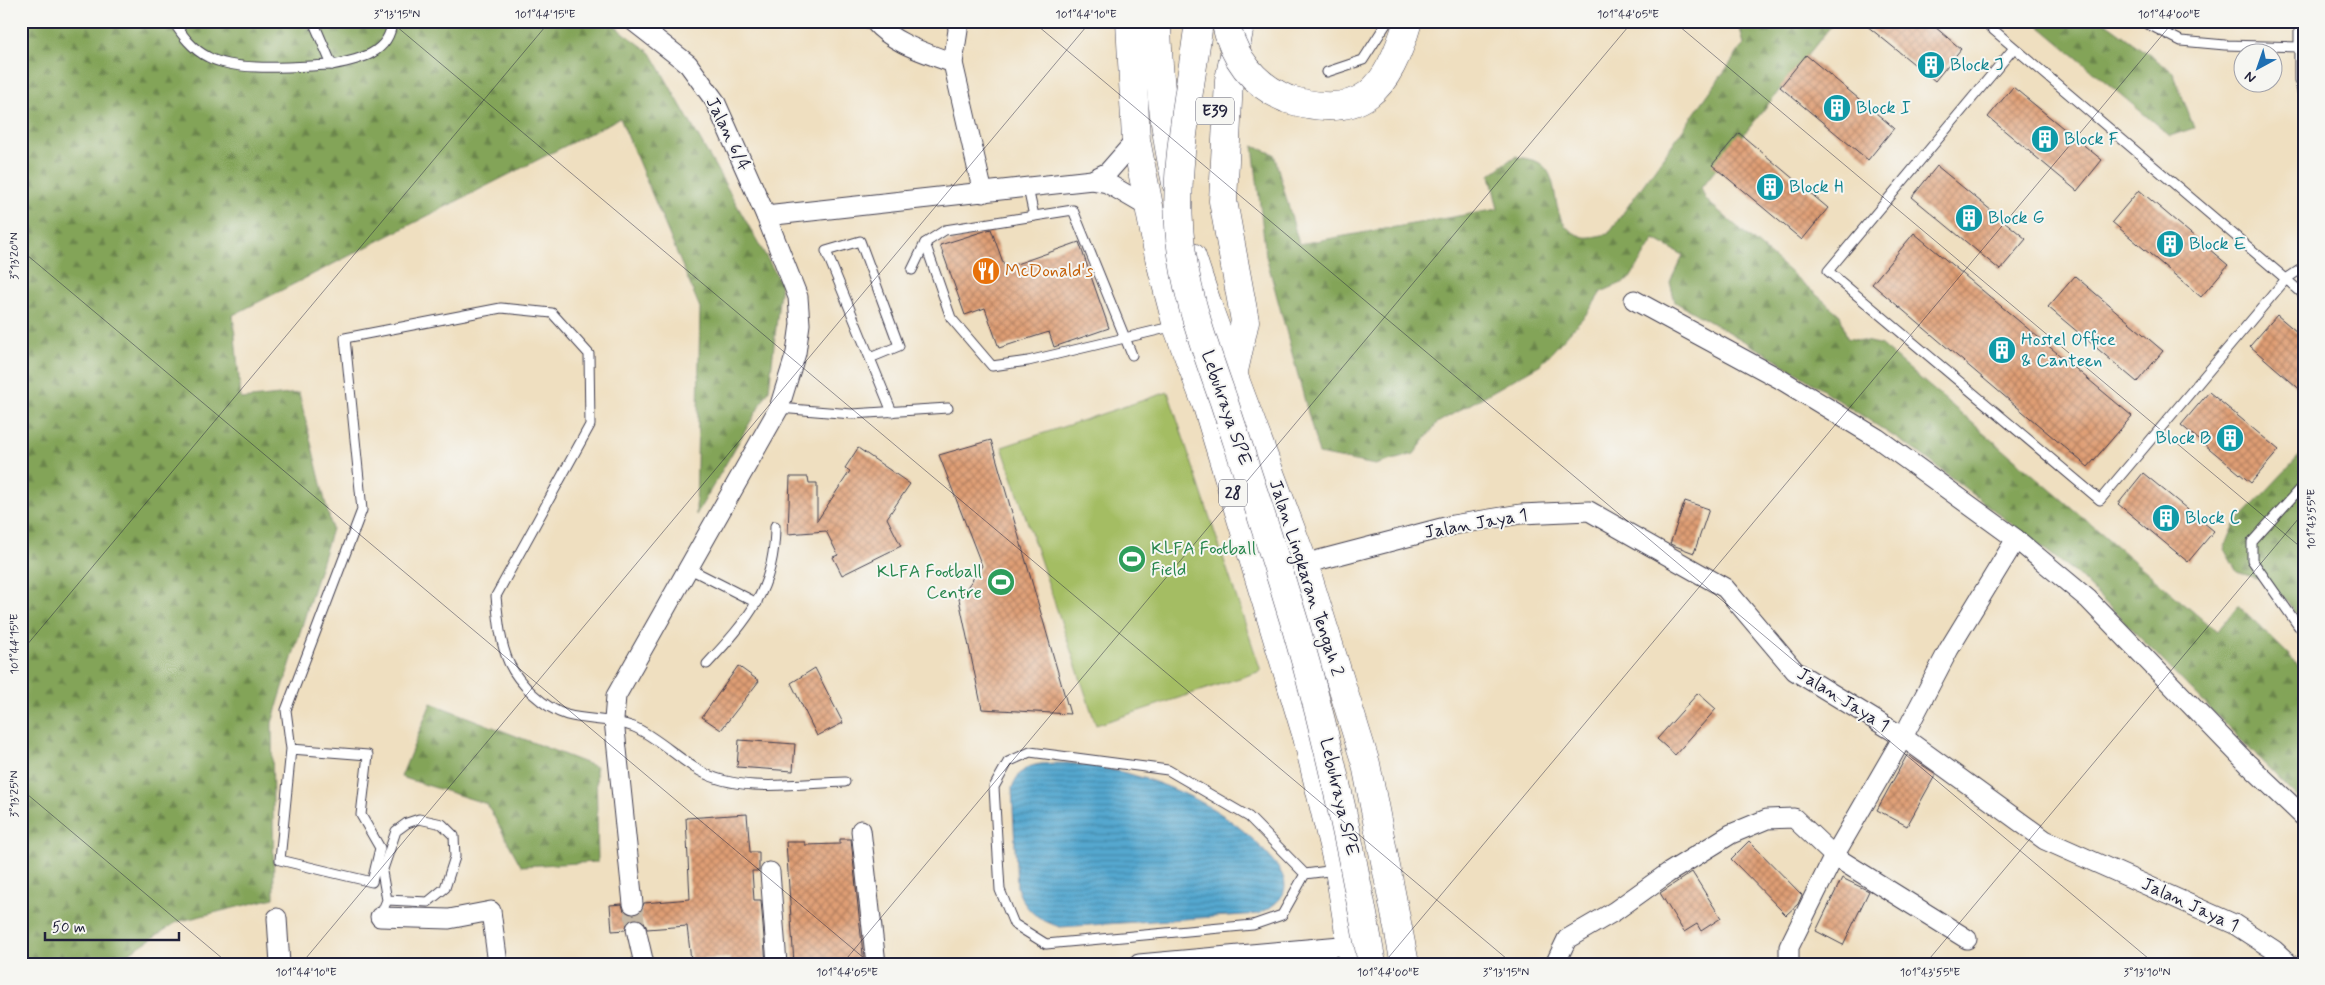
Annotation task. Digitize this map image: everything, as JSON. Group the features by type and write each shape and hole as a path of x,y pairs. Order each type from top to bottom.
{"highway":[{"name":"28","path":"1130,21 1136,140 1148,207 1177,326 1207,406 1301,718 1339,870 1353,954"},
{"name":"Jalan Lingkaran Tengah 2","path":"1157,21 1158,61 1165,132 1190,252 1211,315 1234,371 1304,564 1366,764 1405,964"},
{"name":"Lebuhraya SPE","path":"1199,21 1181,153 1177,205 1182,253 1198,327 1275,557 1311,677 1355,868 1372,964"},
{"path":"1225,21 1230,39 1244,67 1272,92 1306,104 1328,107 1348,105 1363,98 1375,89 1392,67 1408,21"},
{"name":"E39","path":"1223,201 1215,118 1217,74 1225,21"},
{"path":"1234,371 1244,322 1223,201 1229,80 1241,21"}],"street":[{"name":"Jalan 6/4","path":"633,904 614,720 616,696 778,408 796,352 800,324 798,297 766,216 714,101 688,64 634,21"},
{"path":"874,21 881,29 912,47 953,63"},
{"path":"957,21 953,63 984,193"},
{"path":"766,216 1092,180 1108,172 1136,140"},
{"path":"1092,180 1107,184 1148,207"},
{"path":"1634,300 1780,378 1877,438 2016,539 2088,599 2248,764 2304,817"},
{"name":"Jalan Jaya 1","path":"1304,564 1453,525 1521,514 1589,511 1725,588 1795,671 1903,737 2045,840 2234,924 2274,950 2289,964"},
{"path":"1789,964 1789,947 1834,856 1903,737 1948,649 2016,539"},
{"path":"1555,964 1567,939 1615,911 1668,873 1731,834 1767,819 1794,818 1834,856 1968,939"},
{"path":"861,830 876,964"},
{"path":"770,872 777,964"},
{"path":"380,918 449,919 491,911 498,964"},
{"path":"278,918 280,964"},
{"path":"636,929 644,964"},
{"path":"1139,964 1353,954"}],"lane":[{"path":"173,21 184,39 208,58 243,67 332,65 362,59 380,49 391,32 392,21"},
{"path":"313,21 332,65"},
{"path":"1327,72 1363,60 1388,21"},
{"path":"1983,21 2304,295"},
{"path":"2142,21 2181,40 2225,45 2298,47"},
{"path":"2299,21 2299,80 2304,99"},
{"path":"2014,48 1828,271 2100,500 2286,279 2304,267"},
{"path":"1028,188 1034,216"},
{"path":"912,270 925,243 945,230 1073,210 1132,355"},
{"path":"870,358 899,346 860,241 826,251 892,412"},
{"path":"925,243 951,318 992,366 1028,360 1177,326"},
{"path":"291,749 368,754 361,815 380,848 372,882 280,860 291,749 286,710 362,510 344,338 501,308 552,313 589,354 590,425 496,596 498,626 509,663 526,686 547,706 566,714 614,720 635,727 700,771 720,781 741,785 845,782"},
{"path":"778,408 852,414 948,408"},
{"path":"2304,484 2252,542 2252,560 2304,634"},
{"path":"707,664 734,636 768,582 773,559 775,526"},
{"path":"688,568 757,602"},
{"path":"1030,752 1168,770 1249,817 1305,874 1282,915 1253,924 1046,944 1014,924 1000,890 994,786 1008,762 1030,752"},
{"path":"380,918 387,900 382,872 396,831 407,823 419,819 442,824 454,836 455,857 445,888 428,902 387,900"},
{"path":"1305,874 1339,870"}],"green space":[{"path":"21,21 608,21 651,53 781,283 769,390 696,515 700,308 620,118 233,315 241,399 299,393 332,529 272,723 274,898 177,922 112,964 21,964"},
{"path":"1738,21 1835,21 1701,188 1706,200 1840,315 1847,338 1880,344 2217,632 2238,605 2290,656 2304,675 2304,804 2078,575 1922,455 1774,358 1675,302 1670,282 1683,255 1654,239 1629,280 1601,292 1589,311 1541,364 1437,423 1414,454 1375,465 1319,454 1266,256 1253,146 1274,154 1299,244 1498,209 1490,175 1515,156 1538,162 1547,169 1552,179 1559,212 1563,222 1571,231 1584,237 1608,234 1744,44"},
{"path":"2033,21 2103,21 2173,72 2194,128 2170,136"},
{"name":"KLFA Football Field","path":"1168,392 1261,671 1096,725 1002,447"},
{"path":"2304,451 2304,622 2270,582 2237,572 2224,549 2235,524"},
{"path":"431,703 596,767 598,862 521,866 487,804 401,777"},
{"path":"1236,961 1327,961 1327,964 1237,964"}],"water":[{"path":"1067,763 1110,769 1141,777 1184,794 1214,809 1254,840 1274,862 1284,879 1285,886 1279,900 1259,914 1060,927 1045,921 1028,908 1017,887 1012,788 1021,772 1027,768 1041,764"}],"building":[{"name":"Block J","path":"1861,21 1928,21 1961,49 1935,81"},
{"name":"Block I","path":"1806,55 1894,128 1868,160 1780,87"},
{"name":"Block F","path":"2013,87 2102,160 2077,191 1988,117"},
{"name":"Block H","path":"1739,133 1828,208 1802,240 1712,165"},
{"name":"Block G","path":"1937,166 2026,239 2000,270 1912,197"},
{"name":"Block E","path":"2139,190 2228,265 2201,297 2112,222"},
{"path":"991,229 1005,268 1079,242 1109,328 1054,347 1049,332 999,348 985,308 965,315 940,245"},
{"name":"Hostel Office & Canteen","path":"1914,233 2132,416 2088,467 1872,284"},
{"path":"2075,276 2163,351 2137,382 2048,307"},
{"path":"2277,315 2304,338 2304,393 2250,346"},
{"name":"Block B","path":"2209,392 2279,450 2251,483 2181,425"},
{"name":"KLFA Football Centre","path":"991,440 1070,714 982,709 959,599 982,566 939,455"},
{"path":"858,448 910,484 887,518 901,546 842,575 833,557 838,555 826,531 788,534 790,477 808,477 809,483 817,483 817,521 850,471 845,468"},
{"name":"Block C","path":"2143,473 2214,531 2188,562 2118,504"},
{"path":"1685,501 1709,509 1694,553 1670,544"},
{"path":"738,666 759,681 721,730 702,717"},
{"path":"815,668 843,723 817,736 791,683"},
{"path":"1698,693 1716,709 1675,755 1657,739"},
{"path":"739,740 795,744 793,771 737,767"},
{"path":"1907,755 1936,774 1907,826 1877,810"},
{"path":"747,814 750,852 759,852 759,871 752,871 754,900 761,900 766,964 730,964 730,958 691,960 687,926 647,929 644,921 634,918 628,921 625,930 612,931 610,905 622,904 624,911 634,915 640,913 644,903 690,899 686,818"},
{"path":"840,839 851,839 864,964 794,964 786,842 805,842 805,845 840,844"},
{"path":"1749,841 1802,895 1798,904 1786,915 1731,859"},
{"path":"1692,872 1721,918 1701,931 1697,924 1684,932 1660,893"},
{"path":"1842,878 1869,891 1843,945 1816,931"}],"tunnel":[{"path":"633,904 636,929"}],"place":[{"name":"Block J","path":"1931,65"},
{"name":"Block I","path":"1837,108"},
{"name":"Block F","path":"2045,139"},
{"name":"Block H","path":"1770,187"},
{"name":"Block G","path":"1969,218"},
{"name":"Block E","path":"2170,244"},
{"name":"McDonald's","path":"986,271"},
{"name":"Hostel Office & Canteen","path":"2002,350"},
{"name":"Block B","path":"2230,438"},
{"name":"Block C","path":"2166,518"},
{"name":"KLFA Football Field","path":"1132,559"},
{"name":"KLFA Football Centre","path":"1001,582"}]}
